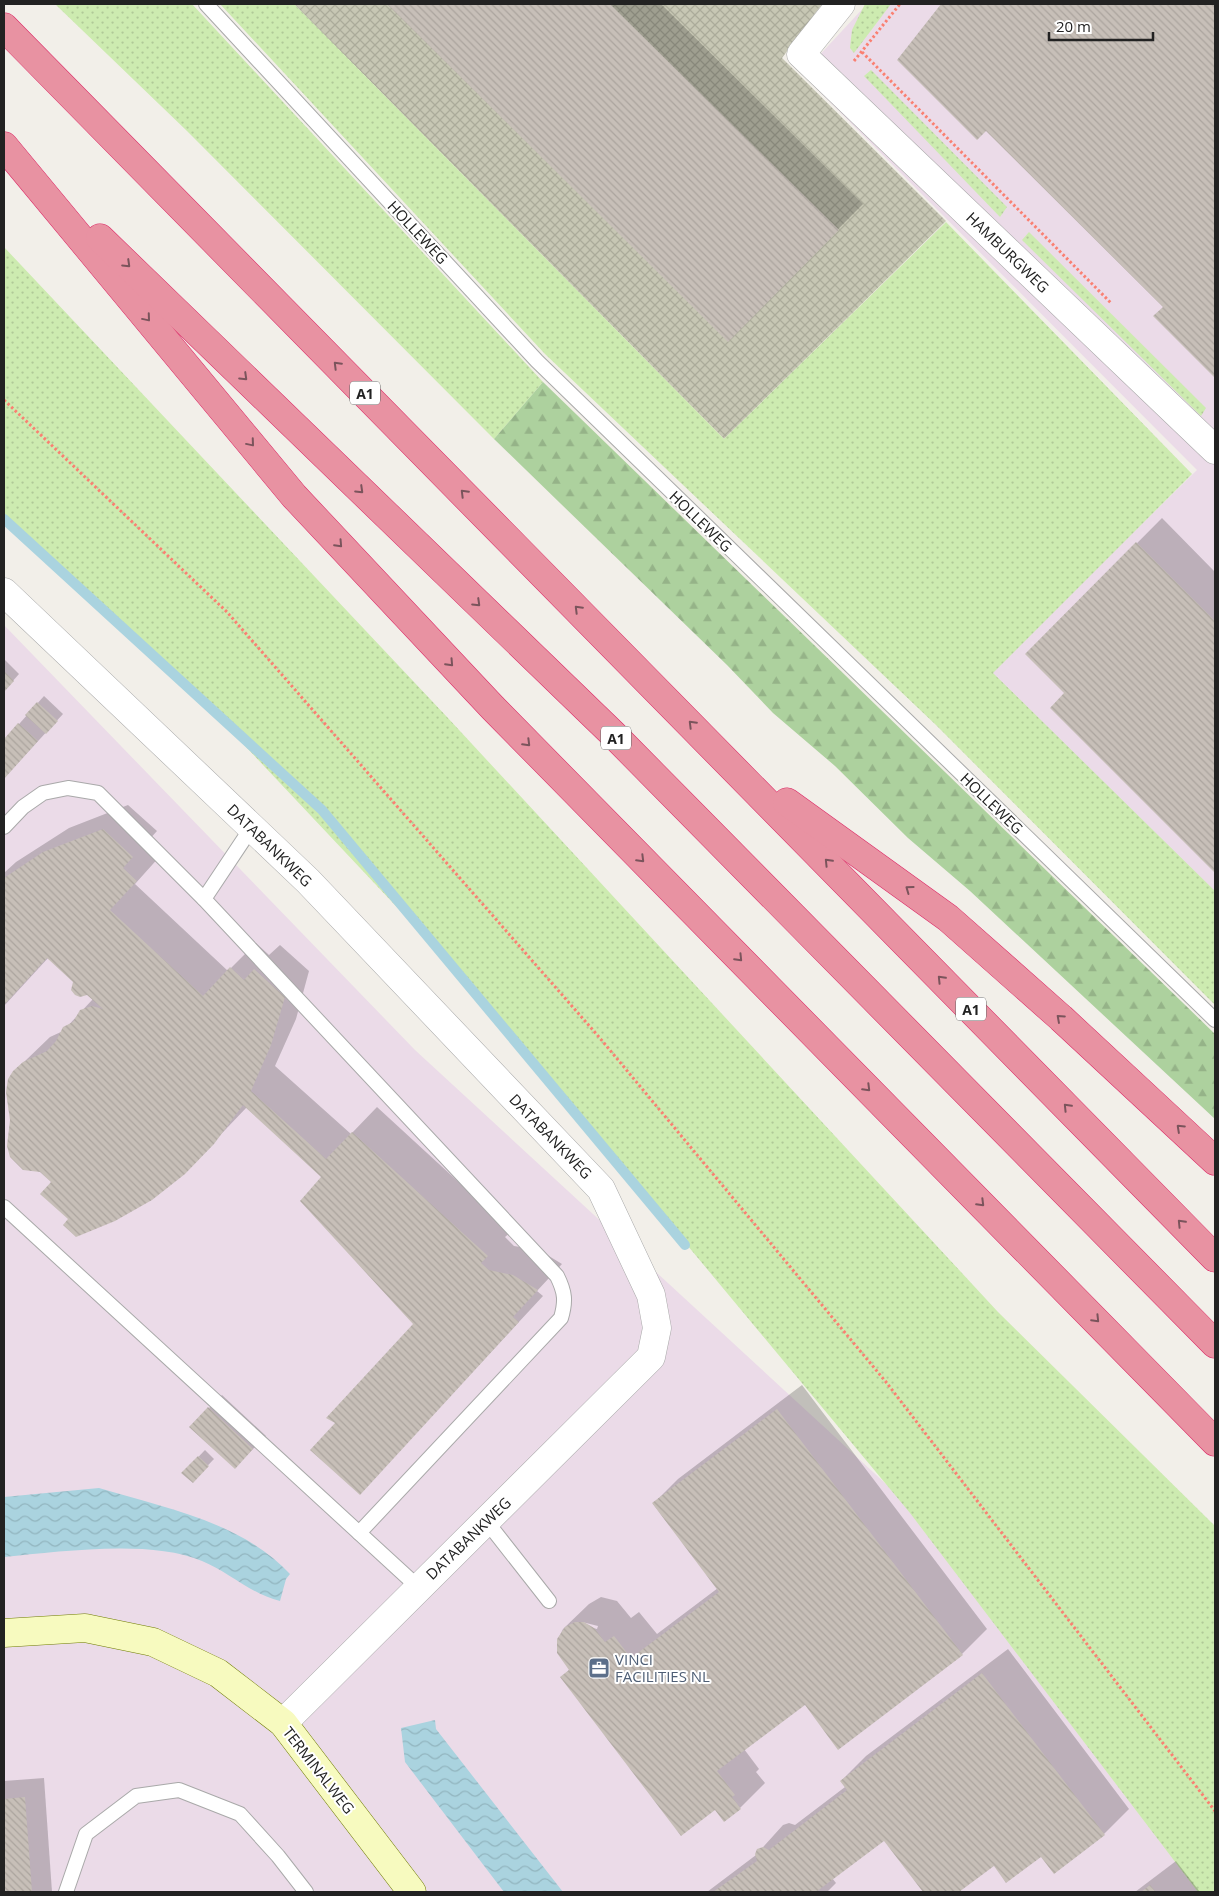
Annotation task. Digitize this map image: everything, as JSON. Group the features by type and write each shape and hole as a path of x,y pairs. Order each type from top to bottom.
{"highway":[{"name":"A1","path":"4,28 726,759 1215,1258"},
{"name":"A1","path":"4,145 613,734 1215,1344"},
{"name":"A1","path":"4,145 294,496 493,708 1215,1442"},
{"name":"A1","path":"726,759 948,918 1061,1018 1215,1161"}],"street":[{"name":"HAMBURGWEG","path":"841,4 801,54 1215,450"},
{"name":"DATABANKWEG","path":"4,592 308,881 601,1188 651,1295 657,1328 651,1357 283,1723"},
{"name":"TERMINALWEG","path":"4,1633 86,1628 154,1642 218,1673 283,1723 412,1892"}],"lane":[{"name":"HOLLEWEG","path":"206,4 537,362 1215,1020"},
{"path":"4,827 23,807 43,793 68,788 98,793 204,900 557,1276 564,1292 565,1304 562,1318 359,1533"},
{"path":"204,900 252,828"},
{"path":"4,1207 418,1587"},
{"path":"487,1522 549,1601"},
{"path":"66,1892 86,1834 136,1796 179,1790 240,1814 278,1856 306,1892"}],"path":[{"path":"833,83 862,52 900,4"},
{"path":"862,52 1114,306"},
{"path":"4,400 227,612 598,1037 886,1382 1215,1811"}],"shaded area":[{"path":"294,4 822,4 782,58 946,221 724,439"},
{"path":"867,4 1215,4 1215,976 936,725 1197,470 802,74"},
{"path":"4,625 415,1050 1215,1787 1215,1892 4,1892"}],"green space":[{"path":"55,4 192,4 543,382 494,439 187,131"},
{"path":"220,4 294,4 724,439 946,222 1192,474 993,673 1215,891 1215,1005 936,725 545,354"},
{"path":"865,4 891,4 854,53 850,48 852,30"},
{"path":"871,70 1007,207 1000,217 864,76"},
{"path":"1029,232 1206,408 1201,416 1022,240"},
{"path":"4,247 447,717 998,1312 1215,1526 1215,1892 1198,1892 910,1513 475,990 198,696 4,514"},
{"path":"543,382 1215,1034 1215,1119 970,891 908,838 835,766 773,713 727,665 494,439"}],"water":[{"path":"99,1488 176,1510 226,1529 249,1541 271,1556 290,1574 286,1579 280,1601 259,1593 202,1561 181,1554 157,1550 77,1550 4,1557 4,1497"},
{"path":"435,1720 436,1729 563,1892 504,1892 405,1762 401,1728"}],"building":[{"path":"387,4 610,4 839,230 728,342"},
{"path":"941,4 1215,4 1215,378 1153,316 1163,307 986,131 977,140 897,60"},
{"path":"1136,542 1215,621 1215,873 1050,708 1064,693 1025,654"},
{"path":"4,671 14,681 4,692"},
{"path":"37,702 58,721 46,734 25,715"},
{"path":"18,723 38,741 4,779 4,739"},
{"path":"103,829 133,857 123,868 137,881 110,910 203,996 230,967 244,980 254,969 285,997 271,1045 251,1091 326,1159 352,1132 488,1256 481,1263 489,1270 513,1275 538,1290 513,1317 519,1322 360,1495 310,1450 335,1423 326,1418 413,1324 300,1201 321,1177 243,1105 214,1144 185,1174 152,1200 115,1221 76,1237 63,1225 68,1219 40,1194 51,1182 40,1172 23,1170 10,1157 7,1146 10,1120 6,1092 8,1079 13,1071 23,1062 47,1051 56,1041 63,1027 73,1022 80,1010 92,1006 103,1009 87,995 80,997 75,995 71,990 73,982 47,958 4,1005 4,878 43,852"},
{"path":"208,1407 253,1449 235,1469 189,1427"},
{"path":"777,1409 963,1655 838,1750 805,1705 717,1771 735,1795 732,1797 741,1809 724,1822 715,1810 681,1836 560,1677 569,1670 557,1653 557,1639 565,1627 575,1622 584,1622 594,1628 605,1642 614,1636 631,1658 719,1592 652,1503"},
{"path":"198,1456 209,1466 193,1483 181,1473"},
{"path":"982,1673 1105,1835 1054,1874 1041,1857 1006,1883 994,1866 959,1892 923,1892 884,1841 816,1892 713,1892 757,1861 755,1854 757,1849 763,1847 769,1850 847,1790 840,1781"},
{"path":"25,1797 32,1892 4,1892 4,1799"},
{"path":"1150,1885 1156,1892 1141,1892"}],"waterway":[{"path":"4,519 322,810 685,1245"}],"place":[{"name":"VINCI FACILITIES NL","path":"599,1668"}]}
